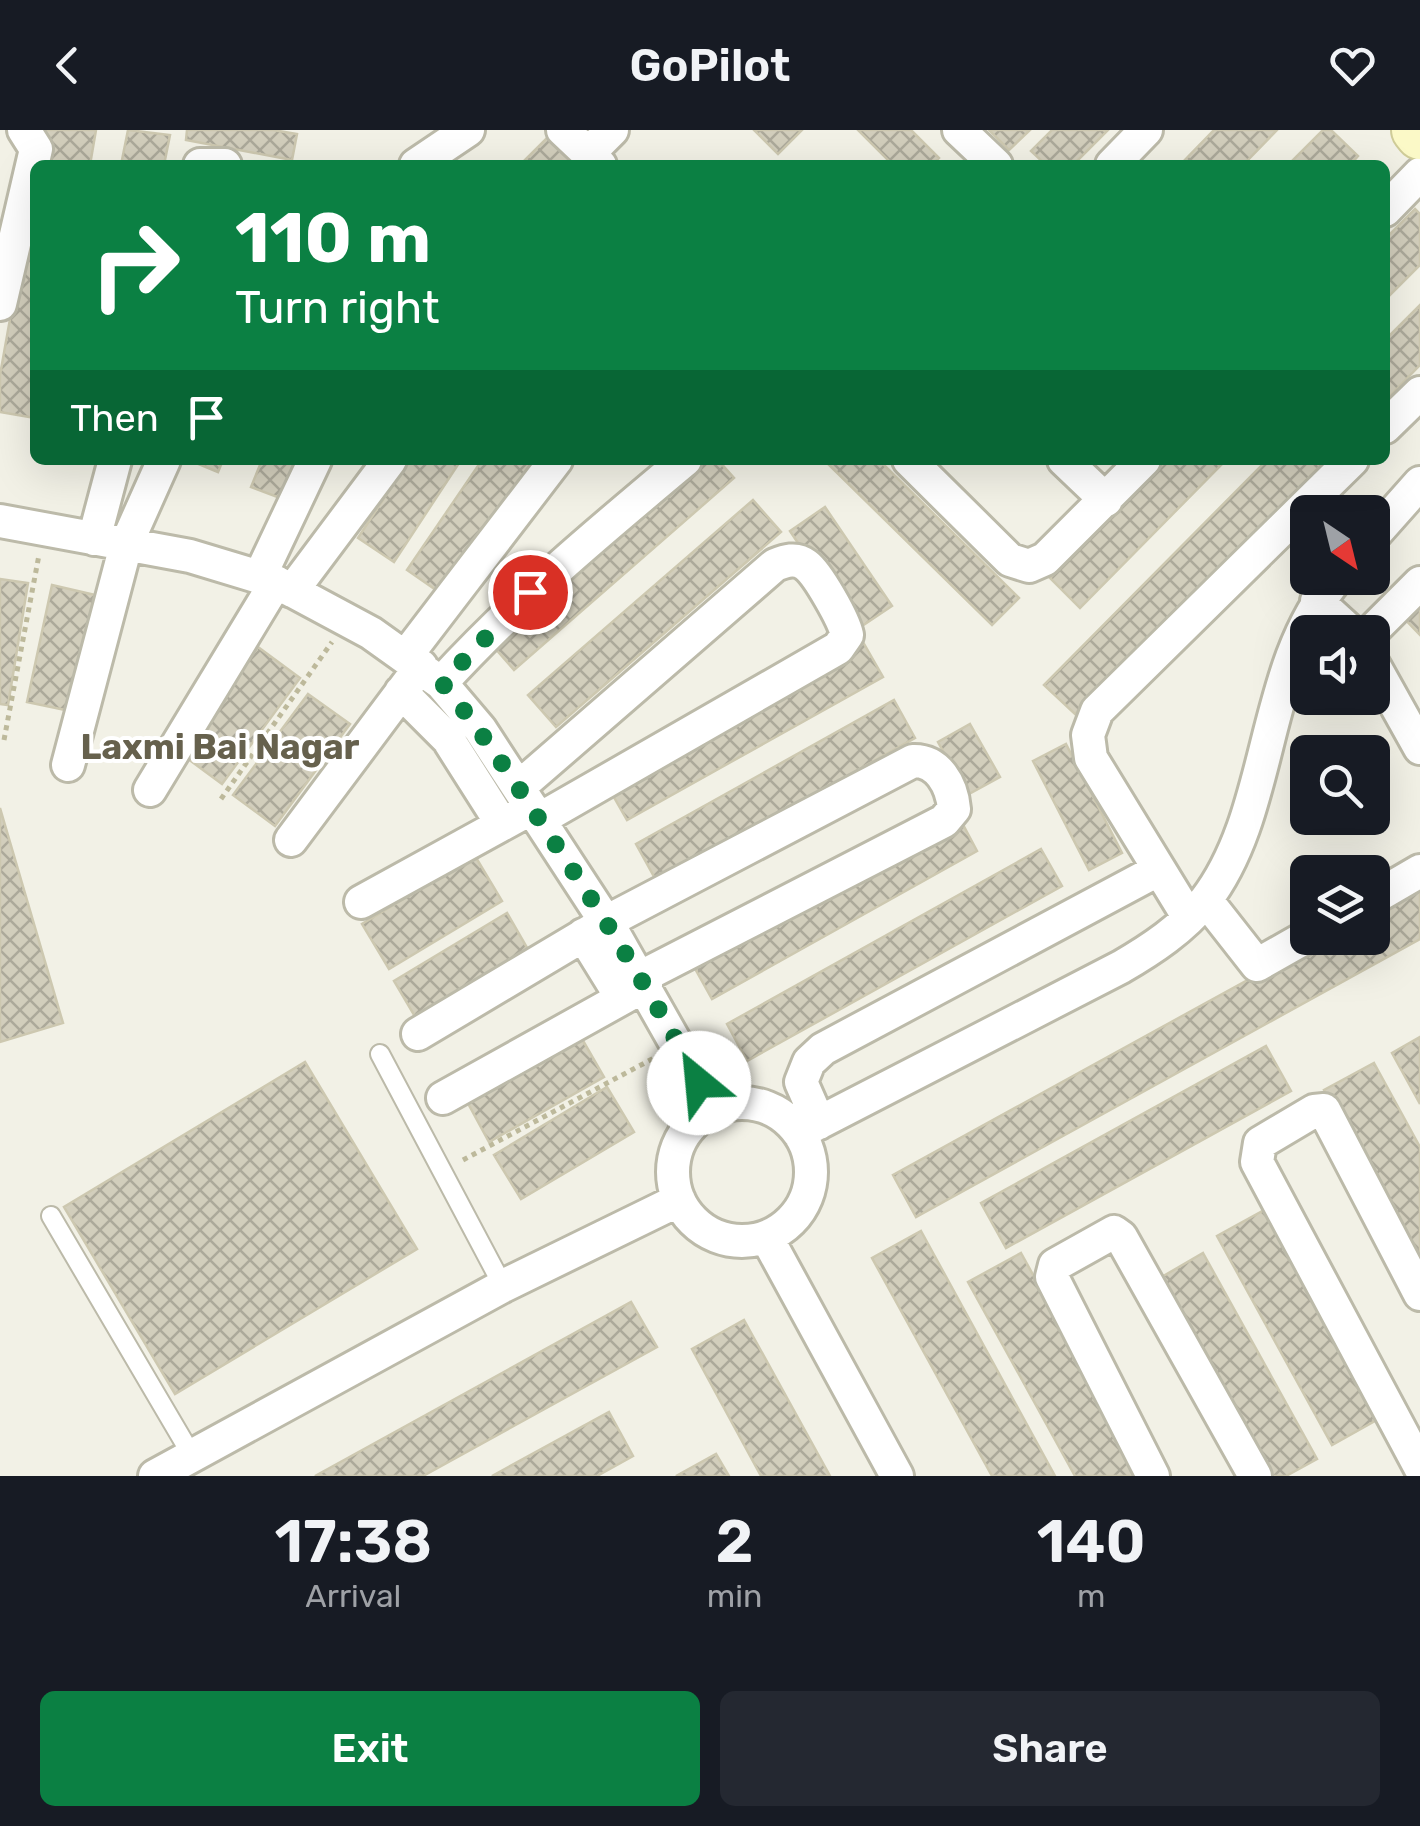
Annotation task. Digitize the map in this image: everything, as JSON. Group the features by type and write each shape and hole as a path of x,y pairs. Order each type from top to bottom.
{"street":[{"path":"423,160 468,130"},
{"path":"563,130 594,160 612,130"},
{"path":"959,130 988,160"},
{"path":"1117,160 1146,130"},
{"path":"29,132 36,149 33,160"},
{"path":"1390,205 1420,174"},
{"path":"0,304 30,175"},
{"path":"1390,423 1420,393"},
{"path":"68,765 114,548 115,465"},
{"path":"114,548 161,465"},
{"path":"273,587 314,465"},
{"path":"150,790 273,587 385,465"},
{"path":"291,840 417,674 553,465"},
{"path":"417,674 484,636 678,465"},
{"path":"1069,465 1106,500"},
{"path":"930,467 1010,560 1029,566 1045,559 1139,465"},
{"path":"1290,946 1258,965 1158,870 1091,758 1088,735 1097,712 1347,465"},
{"path":"1390,517 1420,483"},
{"path":"0,521 114,548 190,556 273,587 417,674 480,729 530,804 594,928 686,1057 712,1108"},
{"path":"361,902 502,824 530,804 838,648 847,635 844,624 806,564 792,559 775,565 530,804"},
{"path":"1388,615 1420,583"},
{"path":"809,1128 1121,967 1156,946 1197,909 1246,812 1296,646 1324,595"},
{"path":"417,674 448,739 502,824"},
{"path":"1390,694 1420,748"},
{"path":"418,1034 594,928 913,761 927,760 937,768 953,798 954,809 944,822 636,987 442,1098"},
{"path":"809,1128 761,1104 736,1102 712,1108 690,1124 678,1145 673,1176 678,1200 701,1227 738,1242 767,1238 781,1230 801,1207 810,1182 809,1128 801,1082 803,1072 824,1049 1158,870"},
{"path":"1390,888 1420,871"},
{"path":"1420,1294 1324,1110 1314,1111 1260,1143 1257,1162 1410,1422 1420,1467"},
{"path":"156,1476 503,1286 678,1200"},
{"path":"1154,1476 1052,1278 1055,1265 1114,1232 1121,1237 1255,1476"},
{"path":"767,1238 897,1476"}],"lane":[{"path":"380,1054 503,1286"},
{"path":"51,1216 191,1454"}],"path":[{"path":"4,740 40,547"},
{"path":"221,798 340,631"},
{"path":"464,1160 658,1056 686,1057"}],"building":[{"path":"44,130 96,130 91,160 38,160"},
{"path":"128,130 170,135 165,160 122,160"},
{"path":"187,130 273,130 297,134 292,160 186,140"},
{"path":"754,130 802,130 778,154"},
{"path":"858,130 911,130 939,158 937,160 888,160"},
{"path":"989,130 1030,130 1009,150"},
{"path":"1052,130 1108,130 1078,160 1041,160 1031,151"},
{"path":"1214,130 1277,130 1248,160 1185,160"},
{"path":"1323,130 1331,130 1358,156 1354,160 1293,160"},
{"path":"550,135 575,160 525,160"},
{"path":"30,207 30,417 0,412 0,375"},
{"path":"1415,209 1420,214 1420,265 1390,295 1390,234"},
{"path":"1420,305 1420,365 1390,396 1390,335"},
{"path":"201,465 221,465 218,472"},
{"path":"260,465 299,465 285,500 251,487"},
{"path":"406,465 458,465 394,562 358,538"},
{"path":"479,465 537,465 446,597 407,570"},
{"path":"686,465 722,465 734,478 514,670 487,639"},
{"path":"829,465 884,465 1019,598 992,625"},
{"path":"1162,465 1221,465 1080,608 1050,578"},
{"path":"1262,465 1321,465 1290,495 1075,714 1044,685"},
{"path":"753,500 781,532 556,727 528,695"},
{"path":"825,507 892,606 856,630 790,531"},
{"path":"0,579 28,583 8,705 0,704"},
{"path":"52,585 95,595 70,711 27,702"},
{"path":"1420,589 1420,635 1397,611"},
{"path":"863,642 883,677 627,820 607,785"},
{"path":"258,647 300,678 222,784 180,753"},
{"path":"308,694 350,724 275,826 233,795"},
{"path":"894,700 915,738 657,882 636,844"},
{"path":"970,724 1000,777 967,795 938,742"},
{"path":"1066,744 1122,853 1089,870 1033,761"},
{"path":"0,808 63,1023 0,1042"},
{"path":"959,817 977,851 712,999 693,965"},
{"path":"1041,849 1062,886 747,1061 727,1024"},
{"path":"475,856 502,901 389,969 362,924"},
{"path":"1420,885 1420,939 916,1217 893,1175 1293,955 1390,955 1390,901"},
{"path":"507,913 533,958 420,1025 394,981"},
{"path":"578,1032 604,1077 489,1142 464,1096"},
{"path":"1420,1037 1420,1104 1392,1053"},
{"path":"1266,1046 1291,1091 1006,1248 981,1203"},
{"path":"305,1062 417,1249 175,1394 64,1207"},
{"path":"1374,1063 1420,1147 1420,1264 1324,1090"},
{"path":"607,1087 634,1132 521,1199 494,1155"},
{"path":"1268,1208 1382,1417 1332,1445 1217,1236"},
{"path":"921,1231 1055,1476 992,1476 872,1258"},
{"path":"1021,1253 1144,1476 1075,1476 968,1282"},
{"path":"1203,1253 1317,1459 1286,1476 1269,1476 1160,1278"},
{"path":"631,1302 657,1347 423,1476 315,1476"},
{"path":"744,1320 830,1476 761,1476 692,1349"},
{"path":"609,1412 633,1456 597,1476 492,1476"},
{"path":"716,1454 729,1476 676,1476"}],"district":[{"name":"Laxmi Bai Nagar","path":"220,747"}],"route":[{"path":"530,592 442,683 480,729 540,818 641,977 699,1083"}]}
